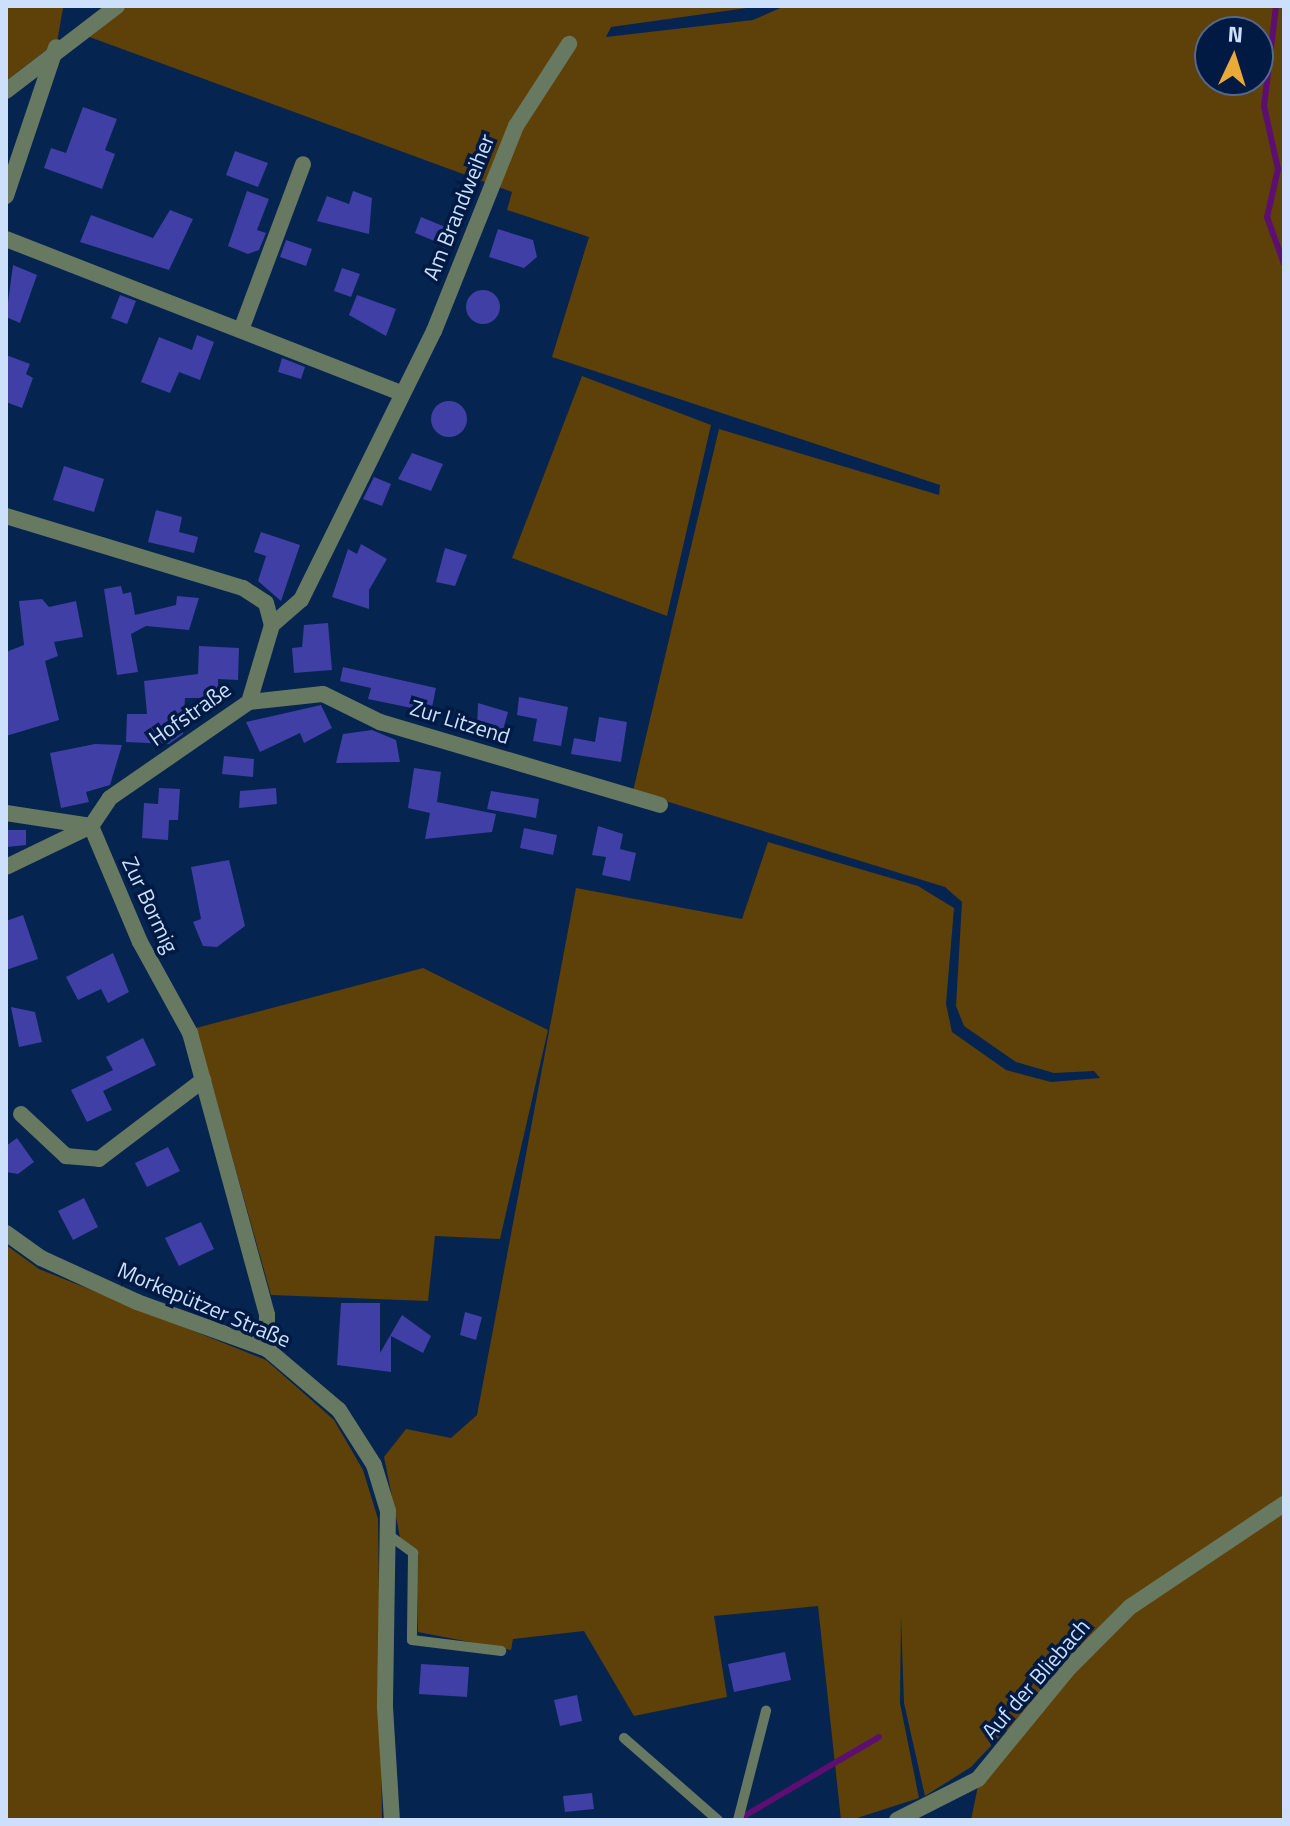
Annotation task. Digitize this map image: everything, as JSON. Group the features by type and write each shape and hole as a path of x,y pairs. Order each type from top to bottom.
{"street":[{"path":"6,91 56,47 117,6"},
{"name":"Am Brandweiher","path":"272,625 301,600 402,393 516,126 569,44"},
{"path":"6,196 56,47"},
{"path":"241,330 303,164"},
{"path":"6,239 402,393"},
{"path":"6,516 243,588 266,603 272,625"},
{"name":"Hofstraße","path":"6,867 91,826 110,798 249,702 272,625"},
{"name":"Zur Litzend","path":"249,702 323,694 380,722 660,805"},
{"path":"6,813 91,826"},
{"name":"Zur Bormig","path":"91,826 140,942 190,1033 267,1315 267,1349"},
{"path":"21,1114 66,1156 99,1159 203,1080"},
{"name":"Morkepützer Straße","path":"6,1233 41,1258 137,1302 267,1349 339,1410 374,1465 390,1536 385,1707 392,1820"},
{"name":"Auf der Bliebach","path":"897,1820 978,1779 1069,1668 1130,1607 1284,1504"}],"lane":[{"name":"Morkepützer Straße","path":"390,1536 413,1553 412,1640 501,1651"},
{"path":"738,1820 766,1711"},
{"path":"624,1738 718,1820"}],"shaded area":[{"path":"6,6 63,8 57,42 6,81"},
{"path":"128,6 761,6 611,27 606,37 753,20 785,6 1284,6 1284,1820 971,1820 979,1781 1017,1737 1006,1730 971,1767 925,1796 904,1703 901,1617 900,1703 919,1798 851,1820 841,1820 818,1606 714,1616 727,1697 634,1716 584,1631 513,1639 511,1650 418,1632 416,1554 401,1542 384,1457 406,1429 451,1438 477,1415 576,888 742,919 768,842 918,886 954,908 946,1004 952,1032 1006,1070 1051,1082 1100,1078 1094,1071 1054,1073 1016,1062 964,1026 956,1006 962,902 945,887 633,791 719,429 939,495 940,485 552,357 589,237 507,210 512,192 84,35"},
{"path":"582,376 711,425 667,616 512,558"},
{"path":"423,968 548,1030 500,1239 435,1236 428,1301 271,1295 196,1028"},
{"path":"6,1245 39,1269 266,1360 334,1420 363,1470 378,1519 382,1820 6,1820"}],"building":[{"path":"83,107 117,119 105,150 115,154 102,189 44,168 51,148 66,153"},
{"path":"235,151 268,163 258,187 226,175"},
{"path":"247,191 269,199 257,230 266,233 259,250 248,254 228,246"},
{"path":"353,191 372,198 369,234 317,221 327,196 349,204"},
{"path":"170,210 193,219 169,270 80,242 91,215 153,238"},
{"path":"421,217 455,231 449,247 415,233"},
{"path":"498,229 533,240 537,257 524,268 489,257"},
{"path":"286,240 312,249 306,266 280,257"},
{"path":"13,265 37,275 20,323 6,317"},
{"path":"342,268 360,274 351,297 334,291"},
{"path":"483,290 495,295 500,307 495,319 483,324 471,319 466,307 471,295"},
{"path":"120,295 136,301 127,324 111,318"},
{"path":"357,295 396,309 386,336 349,315"},
{"path":"197,335 214,342 200,380 179,372 170,393 141,382 159,337 192,350"},
{"path":"6,355 30,364 26,374 33,378 22,408 6,402"},
{"path":"282,358 305,367 301,379 278,372"},
{"path":"449,401 462,406 467,419 462,432 449,437 436,432 431,419 436,406"},
{"path":"412,453 443,464 431,491 398,479"},
{"path":"64,466 104,479 94,512 53,500"},
{"path":"374,477 391,484 382,506 363,499"},
{"path":"156,510 182,517 179,532 198,537 194,553 148,542"},
{"path":"261,532 300,545 281,601 258,581 266,556 254,552"},
{"path":"361,544 387,559 369,590 369,609 332,597 348,549 357,554"},
{"path":"445,548 467,555 455,586 436,582"},
{"path":"121,586 123,594 131,592 135,615 176,605 177,596 199,598 189,630 146,626 131,634 138,672 117,675 104,589"},
{"path":"42,599 49,607 76,601 83,637 54,642 58,656 45,661 59,720 6,736 6,652 24,645 19,601"},
{"path":"328,623 332,670 294,673 292,648 302,647 304,625"},
{"path":"199,646 239,648 238,680 218,679 218,698 185,698 183,734 169,744 126,742 127,714 147,714 144,681 198,674"},
{"path":"343,667 436,688 431,712 368,699 371,688 340,681"},
{"path":"519,697 568,707 561,746 533,741 537,719 517,715"},
{"path":"478,703 508,712 501,737 477,729"},
{"path":"321,705 332,728 304,743 300,733 260,752 246,722"},
{"path":"599,717 627,722 621,762 571,754 574,738 595,742"},
{"path":"372,730 396,740 400,762 336,763 343,734"},
{"path":"95,744 122,745 110,785 86,792 89,802 61,808 50,753"},
{"path":"224,756 254,759 253,777 222,774"},
{"path":"414,768 441,772 437,802 496,814 492,832 425,839 430,813 408,808"},
{"path":"159,788 180,789 178,820 169,820 168,840 142,838 144,803 158,804"},
{"path":"276,788 277,804 239,808 240,791"},
{"path":"491,791 539,799 536,818 487,809"},
{"path":"598,826 623,834 620,849 636,853 630,881 602,875 606,857 592,855"},
{"path":"524,828 557,835 553,855 520,848"},
{"path":"7,830 26,830 26,845 7,847"},
{"path":"229,860 245,926 217,947 203,946 193,922 201,919 191,867"},
{"path":"23,915 38,959 6,970 6,921"},
{"path":"113,953 129,992 108,1003 101,989 78,1000 66,977"},
{"path":"11,1007 35,1012 42,1042 19,1047"},
{"path":"143,1038 156,1065 103,1091 112,1110 87,1122 71,1090 113,1070 106,1057"},
{"path":"17,1138 34,1162 18,1174 6,1172 6,1146"},
{"path":"168,1147 180,1171 147,1187 135,1163"},
{"path":"84,1198 98,1227 73,1240 58,1211"},
{"path":"201,1222 214,1249 179,1266 165,1238"},
{"path":"341,1303 380,1303 380,1353 402,1315 431,1336 423,1353 391,1336 391,1372 337,1365"},
{"path":"465,1312 482,1317 476,1340 460,1335"},
{"path":"785,1652 791,1680 734,1692 728,1664"},
{"path":"421,1664 469,1667 467,1697 419,1694"},
{"path":"577,1695 582,1721 560,1726 554,1700"},
{"path":"592,1793 594,1809 565,1812 563,1796"}],"waterway":[{"path":"1276,6 1264,106 1278,169 1267,217 1284,264"},
{"path":"746,1815 879,1737"}]}
